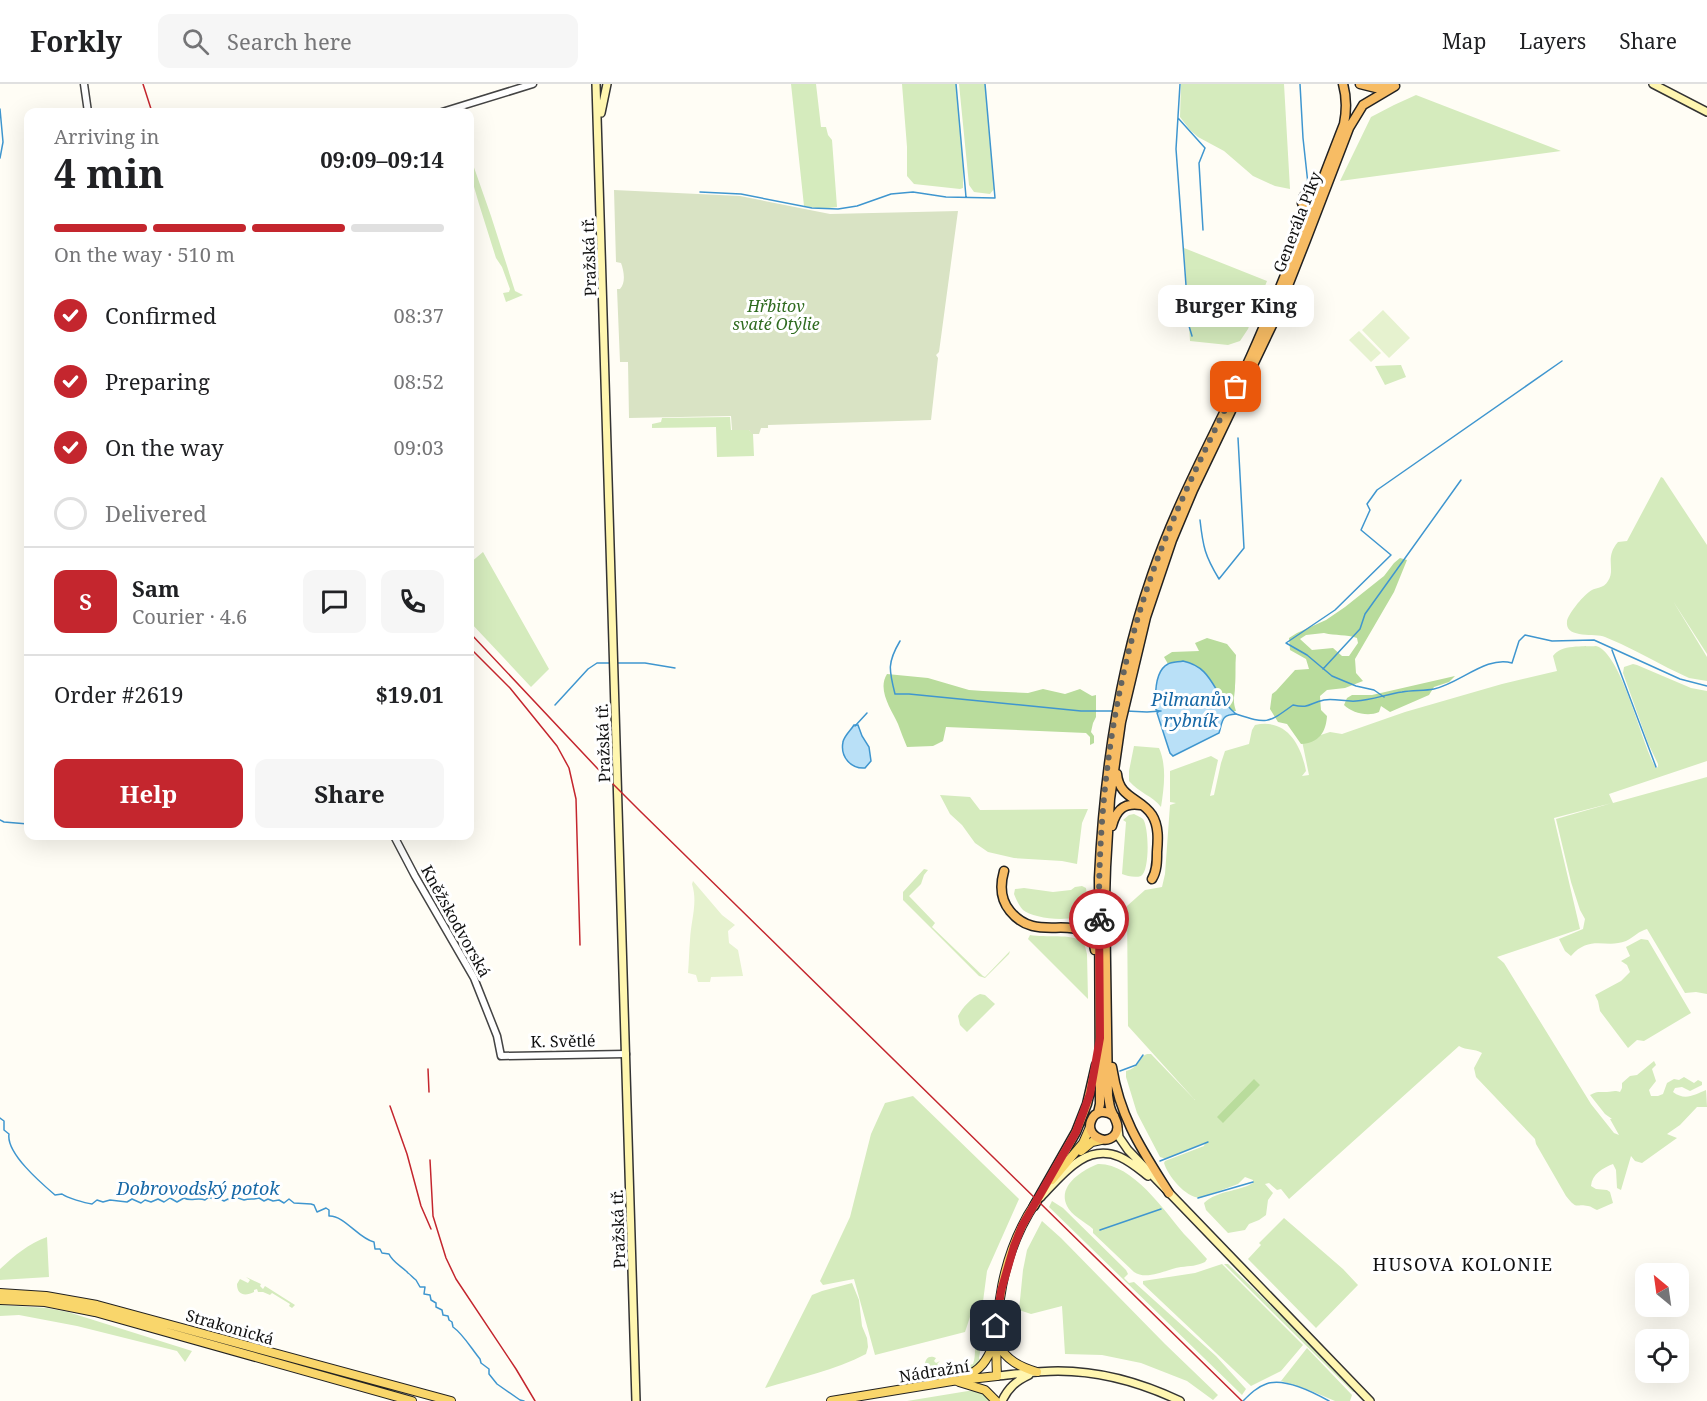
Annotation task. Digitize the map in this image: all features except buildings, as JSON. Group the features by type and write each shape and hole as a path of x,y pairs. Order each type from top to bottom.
{"highway":[{"name":"Generála Píky","path":"1114,1116 1109,1101 1103,1037 1099,966 1099,878 1104,797 1139,615 1166,538 1187,488 1263,329 1307,220 1344,123 1347,98 1343,84"},
{"path":"1360,84 1376,88 1398,85"},
{"name":"Generála Píky","path":"1123,696 1172,540 1193,490 1278,311 1349,128 1363,105 1398,85"},
{"path":"1307,220 1303,199 1323,178"},
{"name":"Generála Píky","path":"1098,1113 1103,1037 1107,850 1118,722"},
{"path":"1116,756 1119,785 1152,814 1156,822 1158,834 1156,868 1152,879"},
{"path":"1107,850 1113,820 1117,812 1127,805 1141,805"},
{"path":"1004,871 1001,885 1004,902 1015,916 1029,925 1041,928 1071,928 1084,925 1092,919 1099,878"},
{"path":"1071,928 1085,932 1091,938 1099,966"},
{"path":"1103,1037 1123,1111 1137,1142 1169,1193"},
{"path":"1034,1206 1076,1132 1093,1079 1103,1037"},
{"path":"1106,1112 1114,1116 1118,1128 1114,1136 1104,1140 1093,1135 1090,1127 1091,1119 1098,1113 1106,1112"}],"main road":[{"name":"Pražská tř.","path":"596,84 636,1399"},
{"path":"598,124 607,84"},
{"path":"1653,84 1707,112"},
{"path":"997,1376 998,1307 1014,1246 1034,1206 1083,1143 1090,1127"},
{"path":"1118,1128 1119,1137 1128,1150 1370,1401"},
{"path":"1066,1164 1089,1144 1104,1140 1128,1150"},
{"path":"1034,1206 1070,1168 1084,1158 1097,1154 1112,1154 1122,1158 1169,1193"},
{"name":"Strakonická","path":"0,1293 46,1296 97,1305 451,1401"},
{"name":"Strakonická","path":"0,1300 45,1302 122,1320 412,1401"},
{"path":"996,1339 1008,1358 1037,1372"},
{"path":"952,1381 980,1368 996,1339"},
{"name":"Nádražní","path":"831,1401 952,1381 1060,1371 1099,1375 1149,1387 1180,1401"},
{"path":"1002,1401 1013,1384 1037,1372"},
{"path":"952,1381 985,1390 996,1401"}],"street":[{"path":"84,84 87,108"},
{"path":"455,108 533,84"},
{"name":"Kněžskodvorská","path":"396,840 474,978 497,1036 501,1056"},
{"name":"K. Světlé","path":"501,1056 626,1054"}],"green space":[{"path":"791,84 816,84 821,127 826,127 832,140 837,207 821,209 804,206"},
{"path":"902,84 956,84 963,188 914,184 907,176"},
{"path":"959,84 985,84 994,189 990,194 974,192 969,185"},
{"path":"1181,84 1284,84 1290,189 1275,186 1253,176 1224,151 1190,130 1180,117"},
{"path":"1416,95 1561,151 1340,181 1371,117"},
{"path":"474,167 515,291 523,295 506,302 503,293 509,292 510,289 496,258 474,187"},
{"name":"Hřbitov svaté Otýlie","path":"614,190 740,196 830,214 958,211 939,352 936,355 938,358 931,420 768,425 768,428 761,428 759,434 752,434 749,430 732,430 731,416 629,418 628,362 620,362 617,289 622,286 624,277 621,263 616,262"},
{"path":"1184,248 1267,281 1248,329 1240,341 1228,345 1190,341"},
{"path":"1383,310 1410,338 1389,358 1362,330"},
{"path":"1359,331 1381,353 1371,362 1349,340"},
{"path":"1401,365 1406,377 1385,385 1375,366"},
{"path":"730,417 731,430 749,430 753,434 754,456 717,457 716,427 652,428 652,424 661,422 662,418"},
{"path":"1661,477 1707,545 1707,654 1673,601 1707,657 1707,681 1689,678 1605,637 1576,633 1568,627 1568,619 1579,601 1591,590 1608,581 1614,548 1618,542 1627,541"},
{"path":"483,552 549,669 531,687 474,626 474,560"},
{"path":"1400,558 1407,560 1394,592 1355,659 1356,673 1363,681 1345,688 1327,690 1320,696 1321,710 1327,716 1325,727 1317,739 1301,744 1287,724 1278,722 1270,709 1272,694 1295,670 1309,669 1306,659 1290,650 1289,638 1326,620 1345,607 1384,576","holes":["1324,633 1357,638 1358,643 1349,656 1342,656 1333,648 1312,650 1300,639 1306,635"]},
{"path":"1207,638 1227,644 1236,655 1234,701 1236,711 1226,706 1183,661 1168,664 1164,657 1172,652 1199,651 1195,643"},
{"path":"1596,646 1605,652 1622,681 1656,768 1658,764 1623,673 1624,667 1637,665 1691,688 1707,691 1707,761 1609,794 1613,803 1707,777 1707,994 1685,993 1647,929 1619,943 1585,946 1571,956 1565,951 1559,939 1583,929 1585,919 1571,882 1556,819 1612,803 1554,818 1580,929 1497,957 1504,963 1591,1104 1614,1133 1619,1135 1610,1119 1612,1119 1590,1095 1598,1092 1620,1092 1622,1083 1630,1076 1637,1075 1654,1061 1656,1065 1652,1069 1656,1081 1649,1090 1651,1096 1663,1094 1667,1083 1684,1077 1694,1083 1698,1080 1702,1082 1702,1085 1690,1091 1682,1087 1675,1088 1673,1092 1686,1097 1706,1090 1707,1107 1697,1107 1680,1125 1667,1134 1677,1138 1642,1163 1635,1161 1631,1156 1621,1190 1617,1188 1616,1170 1613,1164 1596,1175 1591,1186 1610,1192 1613,1203 1597,1210 1584,1205 1577,1206 1566,1196 1535,1139 1476,1077 1474,1068 1482,1053 1459,1046 1289,1199 1281,1189 1277,1190 1269,1183 1265,1184 1273,1193 1268,1200 1266,1215 1249,1224 1245,1230 1228,1233 1206,1210 1204,1203 1215,1196 1247,1186 1253,1183 1253,1180 1245,1177 1238,1184 1200,1198 1183,1190 1173,1180 1164,1163 1204,1146 1205,1143 1166,1159 1160,1157 1137,1113 1126,1077 1126,1071 1137,1065 1143,1056 1151,1054 1195,1100 1128,1026 1127,906 1145,890 1162,887 1170,805 1176,803 1170,802 1170,771 1211,756 1218,760 1210,796 1214,795 1225,751 1249,744 1255,725 1266,724 1275,725 1290,735 1304,761 1306,771 1302,776 1309,775 1302,741 1330,732 1342,734 1405,712 1557,671 1553,656 1557,652 1573,647"},
{"path":"887,674 928,678 969,690 1028,693 1043,689 1065,694 1080,689 1092,696 1096,695 1096,717 1091,732 1094,736 1094,743 1090,745 1090,737 1086,733 946,727 943,741 933,746 907,747 884,693 884,680"},
{"path":"1455,676 1449,682 1434,687 1429,695 1390,712 1381,706 1379,712 1360,713 1344,705 1347,698 1352,695 1372,695"},
{"path":"1134,746 1159,748 1164,770 1161,807 1129,781"},
{"path":"940,795 970,797 980,810 1088,809 1082,823 1077,864 1014,858 988,852 975,843 962,825 950,814"},
{"path":"1134,814 1143,819 1147,839 1146,866 1141,876 1136,877 1122,874 1126,822 1123,820"},
{"path":"924,869 928,870 921,884 909,896 935,923 932,927 983,976 985,977 1010,951 985,978 979,976 903,900 903,892"},
{"path":"693,881 722,915 735,925 728,931 729,943 738,950 743,976 711,977 710,982 698,982 696,975 688,973 694,905"},
{"path":"1082,886 1086,888 1086,909 1074,918 1045,918 1028,913 1023,910 1014,894 1015,889 1053,892"},
{"path":"1030,935 1065,937 1084,942 1087,954 1088,999 1028,939"},
{"path":"1641,939 1648,940 1691,1013 1644,1041 1637,1040 1628,1048 1600,1011 1595,995 1621,981 1630,972 1627,965 1621,961 1630,956 1626,947"},
{"path":"980,994 985,995 995,1004 967,1032 960,1025 958,1016 967,1003"},
{"path":"1254,1079 1260,1085 1223,1123 1217,1117"},
{"path":"913,1096 1019,1199 987,1271 982,1309 970,1317 965,1332 875,1355 854,1279 823,1285 820,1281 850,1217 871,1134 885,1103"},
{"path":"1098,1164 1111,1166 1135,1179 1207,1259 1205,1262 1151,1275 1134,1272 1093,1233 1093,1229 1067,1206 1065,1192 1068,1186 1085,1170"},
{"path":"1052,1201 1063,1208 1126,1270 1128,1274 1124,1278 1129,1283 1134,1282 1216,1356 1246,1389 1242,1395 1049,1207"},
{"path":"1284,1218 1358,1285 1316,1328 1248,1259 1261,1245 1259,1243"},
{"path":"1042,1221 1218,1395 1213,1400 1187,1381 1141,1363 1102,1355 1065,1354 1062,1306 1031,1314 1019,1310 1027,1250"},
{"path":"47,1237 49,1277 0,1280 0,1269 16,1255"},
{"path":"1222,1264 1303,1345 1281,1371 1251,1386 1143,1284 1143,1281 1195,1273"},
{"path":"1224,1264 1228,1264 1305,1339 1355,1392 1353,1392"},
{"path":"246,1277 261,1284 263,1289 265,1286 295,1305 292,1308 290,1304 272,1293 270,1295 258,1292 257,1289 248,1294 240,1293 237,1284 240,1279 248,1283 250,1280"},
{"path":"852,1283 859,1300 862,1326 867,1338 866,1354 829,1369 765,1388 812,1295"},
{"path":"0,1305 47,1308 68,1312 192,1351 185,1362 177,1351 77,1326 19,1315 0,1316"},
{"path":"986,1316 979,1358 981,1362 978,1365 973,1369 957,1372 927,1371 925,1362 930,1357 936,1358 934,1361 936,1363 940,1361 937,1364 943,1370 946,1367 955,1369 973,1364 976,1324 978,1319"},
{"path":"1307,1348 1352,1395 1350,1401 1335,1401 1281,1381"},
{"path":"968,1391 983,1394 989,1401 907,1401"}],"water":[{"name":"Pilmanův rybník","path":"1183,661 1208,676 1222,699 1236,714 1225,717 1219,733 1173,756 1157,713 1159,711 1156,710 1156,685 1163,667 1169,663"},
{"path":"854,725 858,725 869,747 871,761 865,768 851,764 843,753 844,740"}],"waterway":[{"path":"956,84 966,197"},
{"path":"700,192 741,194 812,208 838,209 857,206 891,194 913,192 946,197 995,198 985,84"},
{"path":"1180,84 1176,149 1189,326 1192,336"},
{"path":"1300,84 1308,184"},
{"path":"0,109 3,142 0,158"},
{"path":"1178,118 1205,148 1199,163 1203,230"},
{"path":"1384,697 1374,690 1356,686 1332,676 1307,655 1286,643 1335,610 1391,555 1361,530 1370,510 1367,504 1377,490 1562,361"},
{"path":"1200,520 1205,551 1219,579 1244,548 1238,438"},
{"path":"1323,669 1360,629 1365,614 1461,480"},
{"path":"1236,714 1261,721 1272,719 1293,705 1306,706 1328,700 1362,700 1402,692 1434,689 1483,666 1502,662 1512,663 1519,641 1525,635 1552,641 1594,640 1680,679 1707,686"},
{"path":"900,641 890,667 895,694 1081,711 1113,711"},
{"path":"1612,650 1656,767"},
{"path":"555,705 588,669 597,663 612,663"},
{"path":"616,663 645,663 675,668"},
{"path":"1126,711 1161,711"},
{"path":"855,726 867,713"},
{"path":"0,820 24,824"},
{"path":"1120,1071 1136,1065 1143,1055"},
{"name":"Dobrovodský potok","path":"0,1118 4,1121 4,1130 9,1134 13,1150 55,1195 62,1194 92,1204 97,1200 127,1202 132,1199 141,1203 145,1200 151,1202 158,1199 164,1202 170,1198 177,1202 184,1198 205,1200 209,1197 224,1201 259,1198 264,1201 279,1200 284,1203 289,1199 294,1203 314,1205 317,1212 326,1208 329,1210 329,1216 340,1219 363,1237 374,1242 375,1249 389,1254 416,1280 420,1287 425,1287 424,1294 430,1295 436,1307 442,1310 443,1315 448,1316 453,1327 460,1333 481,1363 489,1369 489,1374 497,1384 524,1401"},
{"path":"1160,1161 1208,1142"},
{"path":"1198,1198 1253,1182"},
{"path":"1100,1230 1161,1209"},
{"name":"Dobrovodský potok","path":"1243,1401 1260,1387 1273,1382 1298,1386 1329,1401"}],"railway":[{"path":"143,84 151,108"},
{"path":"474,637 640,811 1242,1401"},
{"path":"474,652 510,688 557,746 569,768 576,799 580,945"},
{"path":"428,1069 429,1092"},
{"path":"390,1106 407,1154 421,1206 431,1229"},
{"path":"430,1160 433,1216 446,1258 456,1279 535,1401"}],"way so far":[{"path":"1099,919 1104,797 1114,721 1139,615 1166,538 1187,488 1236,387"}],"place":[{"name":"Burger King","path":"1236,387"}],"district":[{"name":"HUSOVA KOLONIE","path":"1463,1265"}],"route":[{"path":"996,1326 1001,1291 1022,1226 1076,1132 1090,1094 1100,1038 1099,919"}]}
